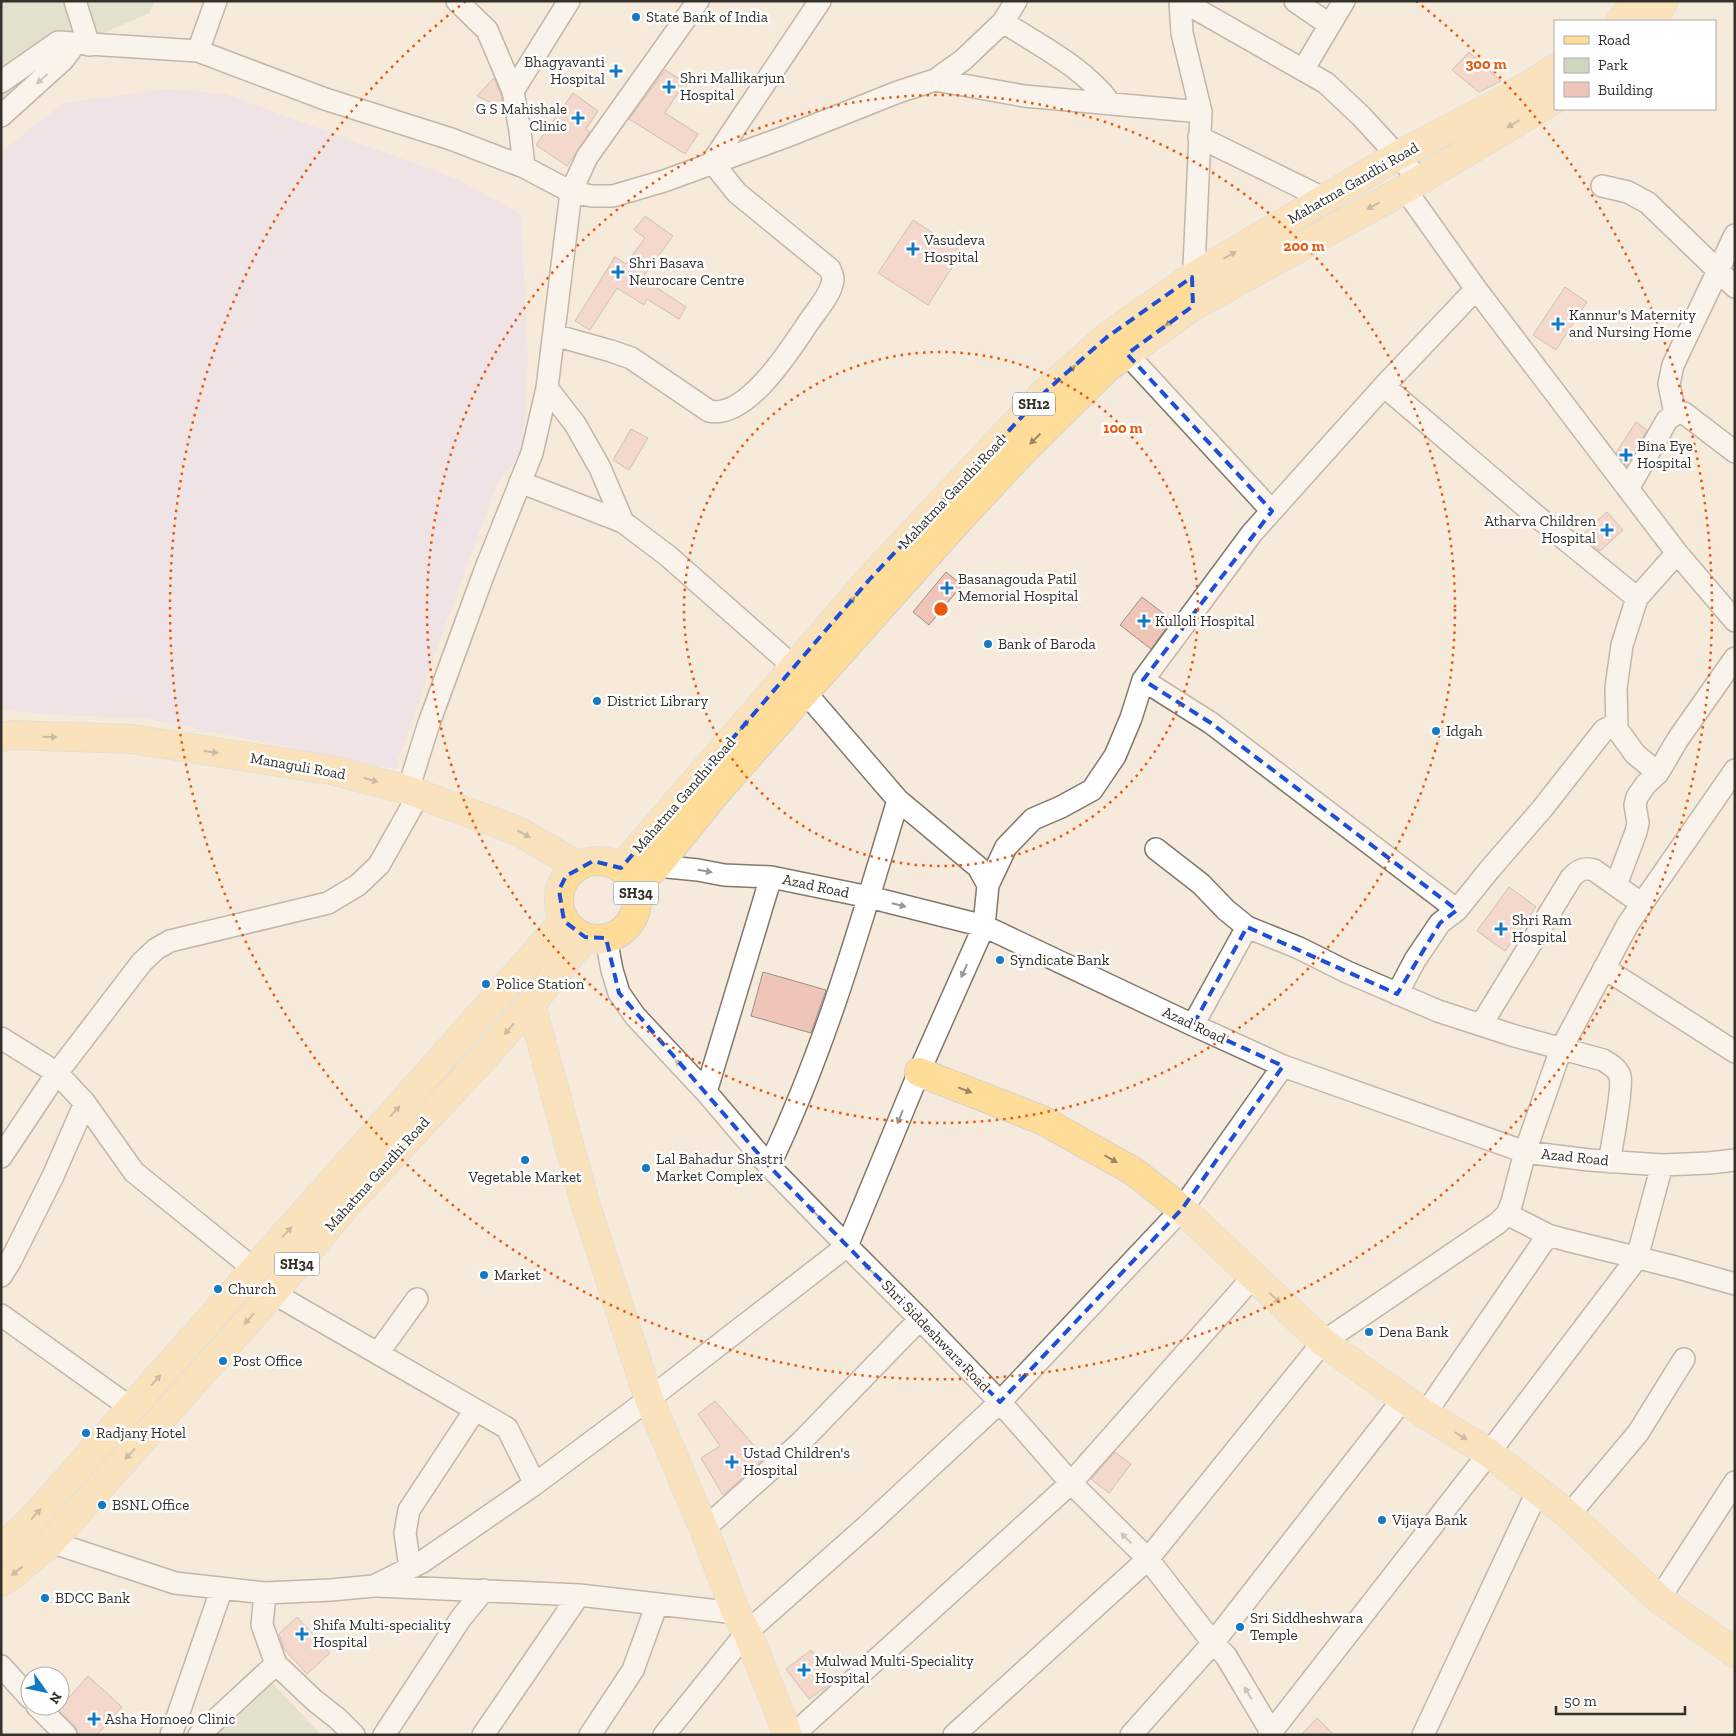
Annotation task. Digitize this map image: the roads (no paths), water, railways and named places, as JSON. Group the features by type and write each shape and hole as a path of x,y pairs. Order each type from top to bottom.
{"main road":[{"path":"1621,20 1638,1"},
{"path":"1653,20 1664,1"},
{"name":"Mahatma Gandhi Road","path":"628,878 657,866 716,792 869,580 1045,392 1107,336 1192,277 1397,156 1508,98 1554,69"},
{"name":"Mahatma Gandhi Road","path":"628,878 799,679 1107,368 1193,306 1412,184 1554,100"},
{"name":"Managuli Road","path":"1,737 12,735 132,739 331,770 413,792 518,831 578,866"},
{"name":"SH34","path":"578,866 593,861 607,862 628,878 636,898 636,908 632,919 616,934 585,932"},
{"path":"578,866 566,876 559,890 559,906 585,932"},
{"name":"Mahatma Gandhi Road","path":"1,1582 14,1574 52,1542 273,1293 346,1205 489,1052 531,1004 585,932"},
{"name":"Mahatma Gandhi Road","path":"1,1548 29,1523 254,1269 585,932"},
{"path":"531,1004 585,1203 649,1399 788,1735"},
{"path":"919,1072 1042,1120 1133,1171 1182,1209 1323,1342 1414,1406 1489,1453 1569,1515 1658,1599 1735,1653"}],"street":[{"path":"75,1 82,45"},
{"path":"198,52 216,1"},
{"path":"457,1 487,30 513,91 524,167"},
{"path":"513,91 569,1"},
{"path":"1,1157 56,1074 142,962 156,949 170,941 328,903 358,885 379,865 413,792 436,706 484,573 532,453 547,388 571,192 587,157 698,1"},
{"path":"712,162 820,1"},
{"path":"1,82 58,42 198,52 325,99 451,139 524,167 571,192 592,196 613,196 664,180 934,80 963,60 1003,22 1016,1"},
{"path":"1181,1 1326,83 1341,96 1397,156 1476,289 1677,553 1735,621"},
{"path":"1181,1 1182,33 1201,112 1192,277 1193,306"},
{"path":"1295,1 1330,25"},
{"path":"1303,70 1344,1"},
{"path":"1003,22 1086,77 1100,88 1110,103"},
{"path":"1,116 82,45"},
{"path":"934,80 1024,96 1201,112"},
{"path":"1199,137 1325,199"},
{"path":"554,335 631,358 709,411 718,413 733,408 759,389 798,339 828,294 833,279 830,269 737,194 712,162"},
{"path":"1602,186 1628,192 1648,203 1717,272 1735,287"},
{"path":"1675,414 1669,384 1673,365 1735,235"},
{"path":"374,1586 422,1562 535,1484 649,1399 846,1246 919,1072 984,926 988,886 1006,847 1033,819 1061,807 1092,790 1115,756 1143,680 1252,533 1384,386 1476,289"},
{"path":"1127,354 1272,511"},
{"path":"1384,386 1534,514 1638,598"},
{"path":"547,388 575,424 600,468 623,522"},
{"path":"1628,489 1667,420 1675,414 1684,413 1735,452"},
{"path":"520,482 623,522 668,556 799,679 898,800 978,867 988,886"},
{"path":"1658,773 1635,754 1617,730 1616,688 1622,645 1638,598 1677,553"},
{"path":"1616,885 1636,832 1638,823 1635,805 1637,797 1646,784 1658,773 1678,739 1735,658"},
{"path":"1143,680 1211,723 1457,910"},
{"path":"1397,994 1415,960 1440,923 1457,910 1542,809 1604,730 1617,723"},
{"path":"959,1733 1148,1559 1323,1342 1498,1223 1507,1214 1525,1152 1561,1048 1628,924 1735,770"},
{"path":"769,1166 790,1122 823,1035 869,898 898,800"},
{"path":"1156,849 1201,884 1226,910 1247,927 1299,948 1347,972 1438,1011 1515,1036 1604,1060 1614,1066 1620,1076 1609,1162"},
{"name":"Azad Road","path":"657,866 724,875 771,877 869,898 984,926 1193,1026 1284,1066 1525,1152 1609,1162 1662,1165 1735,1160"},
{"path":"1481,1025 1577,871 1587,868 1594,870 1642,904"},
{"path":"706,1092 771,877"},
{"path":"1193,1026 1247,927"},
{"name":"Shri Siddeshwara Road","path":"585,932 612,970 619,993 635,1016 706,1092 769,1166 1000,1402 1071,1483 1148,1559 1213,1643 1226,1656 1271,1734"},
{"path":"1604,968 1735,1052"},
{"path":"1,1038 56,1074 85,1102 134,1172 254,1269"},
{"path":"664,1735 742,1623 869,1524 1000,1402 1182,1209 1284,1066"},
{"path":"1,1276 10,1262 53,1176 85,1102"},
{"path":"1271,1734 1489,1453 1637,1258 1662,1165"},
{"path":"1507,1214 1548,1234 1735,1284"},
{"path":"1131,1735 1213,1643 1414,1406 1548,1234"},
{"path":"794,1735 1071,1483 1253,1277"},
{"path":"273,1293 507,1428 535,1484"},
{"path":"378,1353 416,1299"},
{"path":"1,1315 131,1408"},
{"path":"704,1529 800,1443 920,1319"},
{"path":"1569,1515 1638,1433 1684,1359"},
{"path":"410,1568 404,1534 410,1510 475,1410"},
{"path":"1658,1599 1735,1482"},
{"path":"1422,1735 1538,1490"},
{"path":"52,1542 175,1583 265,1593 374,1586 579,1594 657,1604 742,1623"},
{"path":"170,1735 222,1588"},
{"path":"384,1735 461,1618 484,1590"},
{"path":"265,1593 262,1625 276,1664 354,1735"},
{"path":"483,1735 579,1594"},
{"path":"590,1735 633,1670 657,1604"},
{"path":"199,1735 276,1664"},
{"path":"1,1666 20,1687"},
{"path":"48,1716 66,1735"}],"place":[{"name":"State Bank of India","path":"636,17"},
{"name":"Bhagyavanti Hospital","path":"616,71"},
{"name":"Shri Mallikarjun Hospital","path":"669,87"},
{"name":"G S Mahishale Clinic","path":"578,118"},
{"name":"Vasudeva Hospital","path":"913,249"},
{"name":"Shri Basava Neurocare Centre","path":"618,272"},
{"name":"Kannur's Maternity and Nursing Home","path":"1558,324"},
{"name":"Bina Eye Hospital","path":"1626,455"},
{"name":"Atharva Children Hospital","path":"1607,530"},
{"name":"Basanagouda Patil Memorial Hospital","path":"947,588"},
{"name":"Kulloli Hospital","path":"1144,621"},
{"name":"Bank of Baroda","path":"988,644"},
{"name":"District Library","path":"597,701"},
{"name":"Idgah","path":"1436,731"},
{"name":"Shri Ram Hospital","path":"1501,929"},
{"name":"Syndicate Bank","path":"1000,960"},
{"name":"Police Station","path":"486,984"},
{"name":"Vegetable Market","path":"525,1160"},
{"name":"Lal Bahadur Shastri Market Complex","path":"646,1168"},
{"name":"Market","path":"484,1275"},
{"name":"Church","path":"218,1289"},
{"name":"Dena Bank","path":"1369,1332"},
{"name":"Post Office","path":"223,1361"},
{"name":"Radjany Hotel","path":"86,1433"},
{"name":"Ustad Children's Hospital","path":"732,1462"},
{"name":"BSNL Office","path":"102,1505"},
{"name":"Vijaya Bank","path":"1382,1520"},
{"name":"BDCC Bank","path":"45,1598"},
{"name":"Sri Siddheshwara Temple","path":"1240,1627"},
{"name":"Shifa Multi-speciality Hospital","path":"302,1634"},
{"name":"Mulwad Multi-Speciality Hospital","path":"804,1670"},
{"name":"Asha Homoeo Clinic","path":"94,1719"}]}
